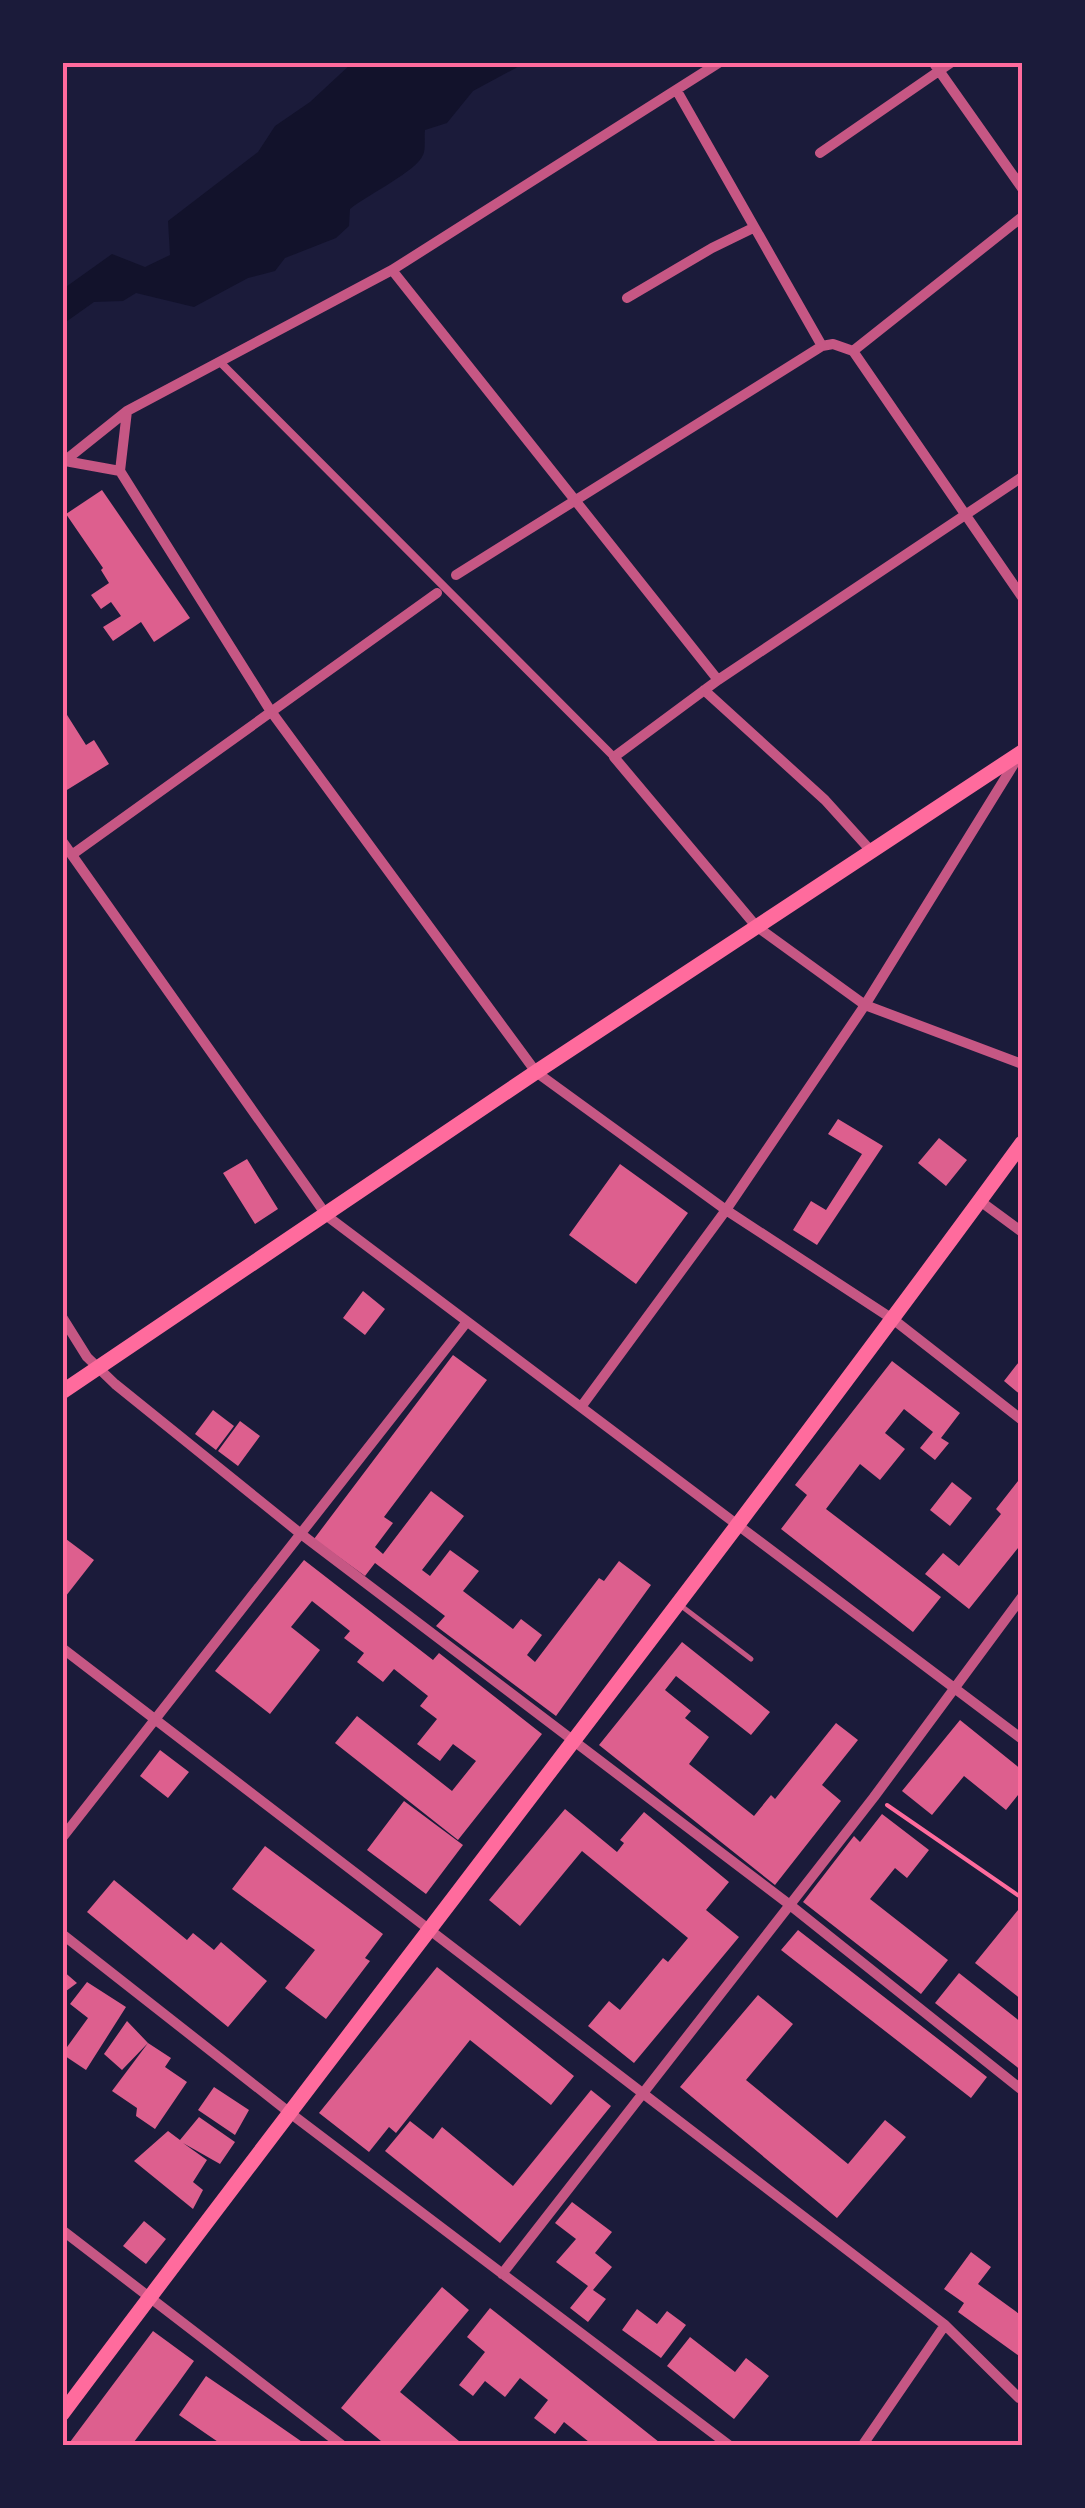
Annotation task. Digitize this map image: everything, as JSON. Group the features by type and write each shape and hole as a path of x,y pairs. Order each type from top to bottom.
{"main road":[{"path":"62,1392 536,1072 1022,753"},
{"path":"62,2414 894,1320 1022,1143"}],"street":[{"path":"64,462 127,411 392,270 720,62"},
{"path":"820,153 936,67 952,62"},
{"path":"936,67 1022,188"},
{"path":"677,91 822,346"},
{"path":"853,351 1022,218"},
{"path":"626,298 753,228"},
{"path":"392,270 718,680"},
{"path":"456,575 822,346 833,344 853,351 1022,597"},
{"path":"220,362 614,757 756,926 865,1005 1022,1064"},
{"path":"127,411 120,471 270,710 536,1072 726,1210 894,1320 1022,1420"},
{"path":"64,462 120,471"},
{"path":"614,757 718,680 1022,477"},
{"path":"73,854 437,593"},
{"path":"704,690 825,800 872,852"},
{"path":"581,1406 726,1210 865,1005 1022,753"},
{"path":"62,840 326,1216 1022,1739"},
{"path":"980,1202 1022,1232"},
{"path":"62,1317 98,1368 301,1534 790,1906 1022,2090"},
{"path":"62,1838 466,1323"},
{"path":"502,2274 874,1797 1022,1597"},
{"path":"62,1648 944,2325 1020,2398"},
{"path":"62,1934 290,2113 730,2446"},
{"path":"62,2230 343,2446"},
{"path":"862,2446 944,2325"}],"lane":[{"path":"678,1603 750,1659"}],"path":[{"path":"874,1797 1022,1898"}],"shaded area":[{"path":"352,63 525,63 473,91 447,123 425,130 424,152 419,161 350,209 349,226 336,238 285,258 275,271 248,278 194,307 136,293 123,301 94,302 63,324 63,289 112,254 145,267 170,255 168,221 258,152 275,126 310,102"}],"building":[{"path":"102,490 190,618 154,642 141,622 113,641 103,627 121,616 111,602 101,609 91,595 109,583 66,514"},
{"path":"62,707 86,745 94,740 109,764 62,793"},
{"path":"838,1119 883,1146 817,1245 793,1230 811,1201 826,1210 862,1154 828,1134"},
{"path":"939,1138 967,1160 946,1186 918,1163"},
{"path":"247,1159 278,1209 255,1224 223,1173"},
{"path":"620,1164 688,1213 636,1284 569,1235"},
{"path":"363,1291 385,1309 365,1335 343,1318"},
{"path":"453,1355 487,1380 384,1517 393,1523 375,1547 383,1554 431,1491 464,1516 422,1570 430,1576 450,1550 479,1571 463,1591 513,1629 521,1619 542,1635 527,1655 535,1662 599,1578 604,1581 619,1561 651,1585 556,1716 436,1626 445,1616 375,1563 365,1576 314,1539"},
{"path":"1022,1358 1022,1396 1004,1381"},
{"path":"892,1361 960,1413 941,1438 949,1443 935,1460 920,1448 933,1432 904,1409 885,1433 905,1449 880,1480 860,1464 826,1509 941,1597 913,1632 781,1529 807,1495 795,1485"},
{"path":"213,1410 234,1426 216,1450 195,1434"},
{"path":"240,1421 260,1436 238,1466 218,1451"},
{"path":"1022,1476 1022,1543 969,1609 925,1574 943,1553 959,1566 1001,1514 996,1509"},
{"path":"952,1482 972,1498 950,1526 930,1510"},
{"path":"62,1536 94,1560 62,1601"},
{"path":"304,1560 433,1660 439,1653 542,1734 458,1840 335,1743 357,1716 452,1791 476,1761 453,1744 440,1761 417,1744 437,1719 420,1706 428,1696 394,1669 383,1682 357,1662 364,1653 344,1638 350,1631 312,1601 291,1627 320,1650 270,1714 215,1671"},
{"path":"682,1642 770,1712 751,1735 676,1676 665,1690 691,1711 685,1718 709,1737 689,1764 754,1816 771,1795 775,1799 836,1723 858,1740 822,1785 841,1801 775,1885 599,1745"},
{"path":"960,1720 1022,1770 1022,1790 1006,1810 964,1776 932,1815 902,1791"},
{"path":"160,1750 189,1772 168,1798 140,1776"},
{"path":"404,1801 463,1845 426,1894 367,1850"},
{"path":"565,1809 617,1852 624,1843 620,1840 644,1812 729,1882 706,1910 739,1937 634,2063 588,2026 609,2001 620,2010 663,1958 668,1962 688,1938 582,1851 520,1926 489,1900"},
{"path":"882,1814 929,1850 907,1878 895,1868 870,1899 948,1960 921,1994 803,1902 854,1836 860,1842"},
{"path":"265,1846 383,1934 365,1958 370,1961 326,2019 285,1988 315,1950 232,1889"},
{"path":"114,1880 187,1940 193,1933 214,1950 221,1942 267,1981 228,2027 87,1912"},
{"path":"1022,1905 1022,2000 975,1963"},
{"path":"798,1930 987,2077 971,2098 781,1950"},
{"path":"437,1967 574,2076 551,2105 470,2040 396,2133 389,2127 369,2152 319,2113"},
{"path":"62,1970 77,1983 62,1994"},
{"path":"959,1973 1022,2023 1022,2071 935,2003"},
{"path":"87,1982 126,2007 86,2070 62,2054 88,2018 70,2004"},
{"path":"758,1995 793,2024 746,2080 848,2164 885,2120 906,2137 837,2218 680,2087"},
{"path":"127,2021 148,2043 122,2070 104,2054"},
{"path":"148,2043 171,2058 165,2067 187,2082 155,2129 136,2116 137,2108 112,2091"},
{"path":"214,2087 249,2110 235,2135 198,2110"},
{"path":"591,2090 611,2106 500,2243 385,2151 410,2121 433,2139 442,2127 513,2186"},
{"path":"199,2117 235,2142 220,2164 183,2143 207,2160 193,2182 203,2190 193,2209 134,2161 168,2131 180,2140"},
{"path":"572,2202 612,2232 595,2253 612,2267 593,2290 606,2299 588,2322 570,2308 588,2286 556,2262 576,2239 555,2223"},
{"path":"144,2221 166,2239 146,2264 123,2246"},
{"path":"971,2252 991,2267 978,2284 1022,2316 1022,2358 958,2312 964,2303 944,2289"},
{"path":"442,2287 469,2310 400,2392 465,2446 387,2446 341,2408"},
{"path":"490,2308 664,2446 594,2446 564,2422 555,2434 534,2418 548,2400 520,2378 505,2397 485,2381 473,2396 459,2385 485,2352 467,2337"},
{"path":"637,2309 657,2324 667,2311 686,2325 661,2358 622,2330"},
{"path":"153,2331 194,2361 176,2386 131,2446 67,2446"},
{"path":"690,2337 735,2372 746,2358 769,2376 734,2419 667,2366"},
{"path":"206,2376 308,2446 224,2446 205,2433 179,2415"}]}
